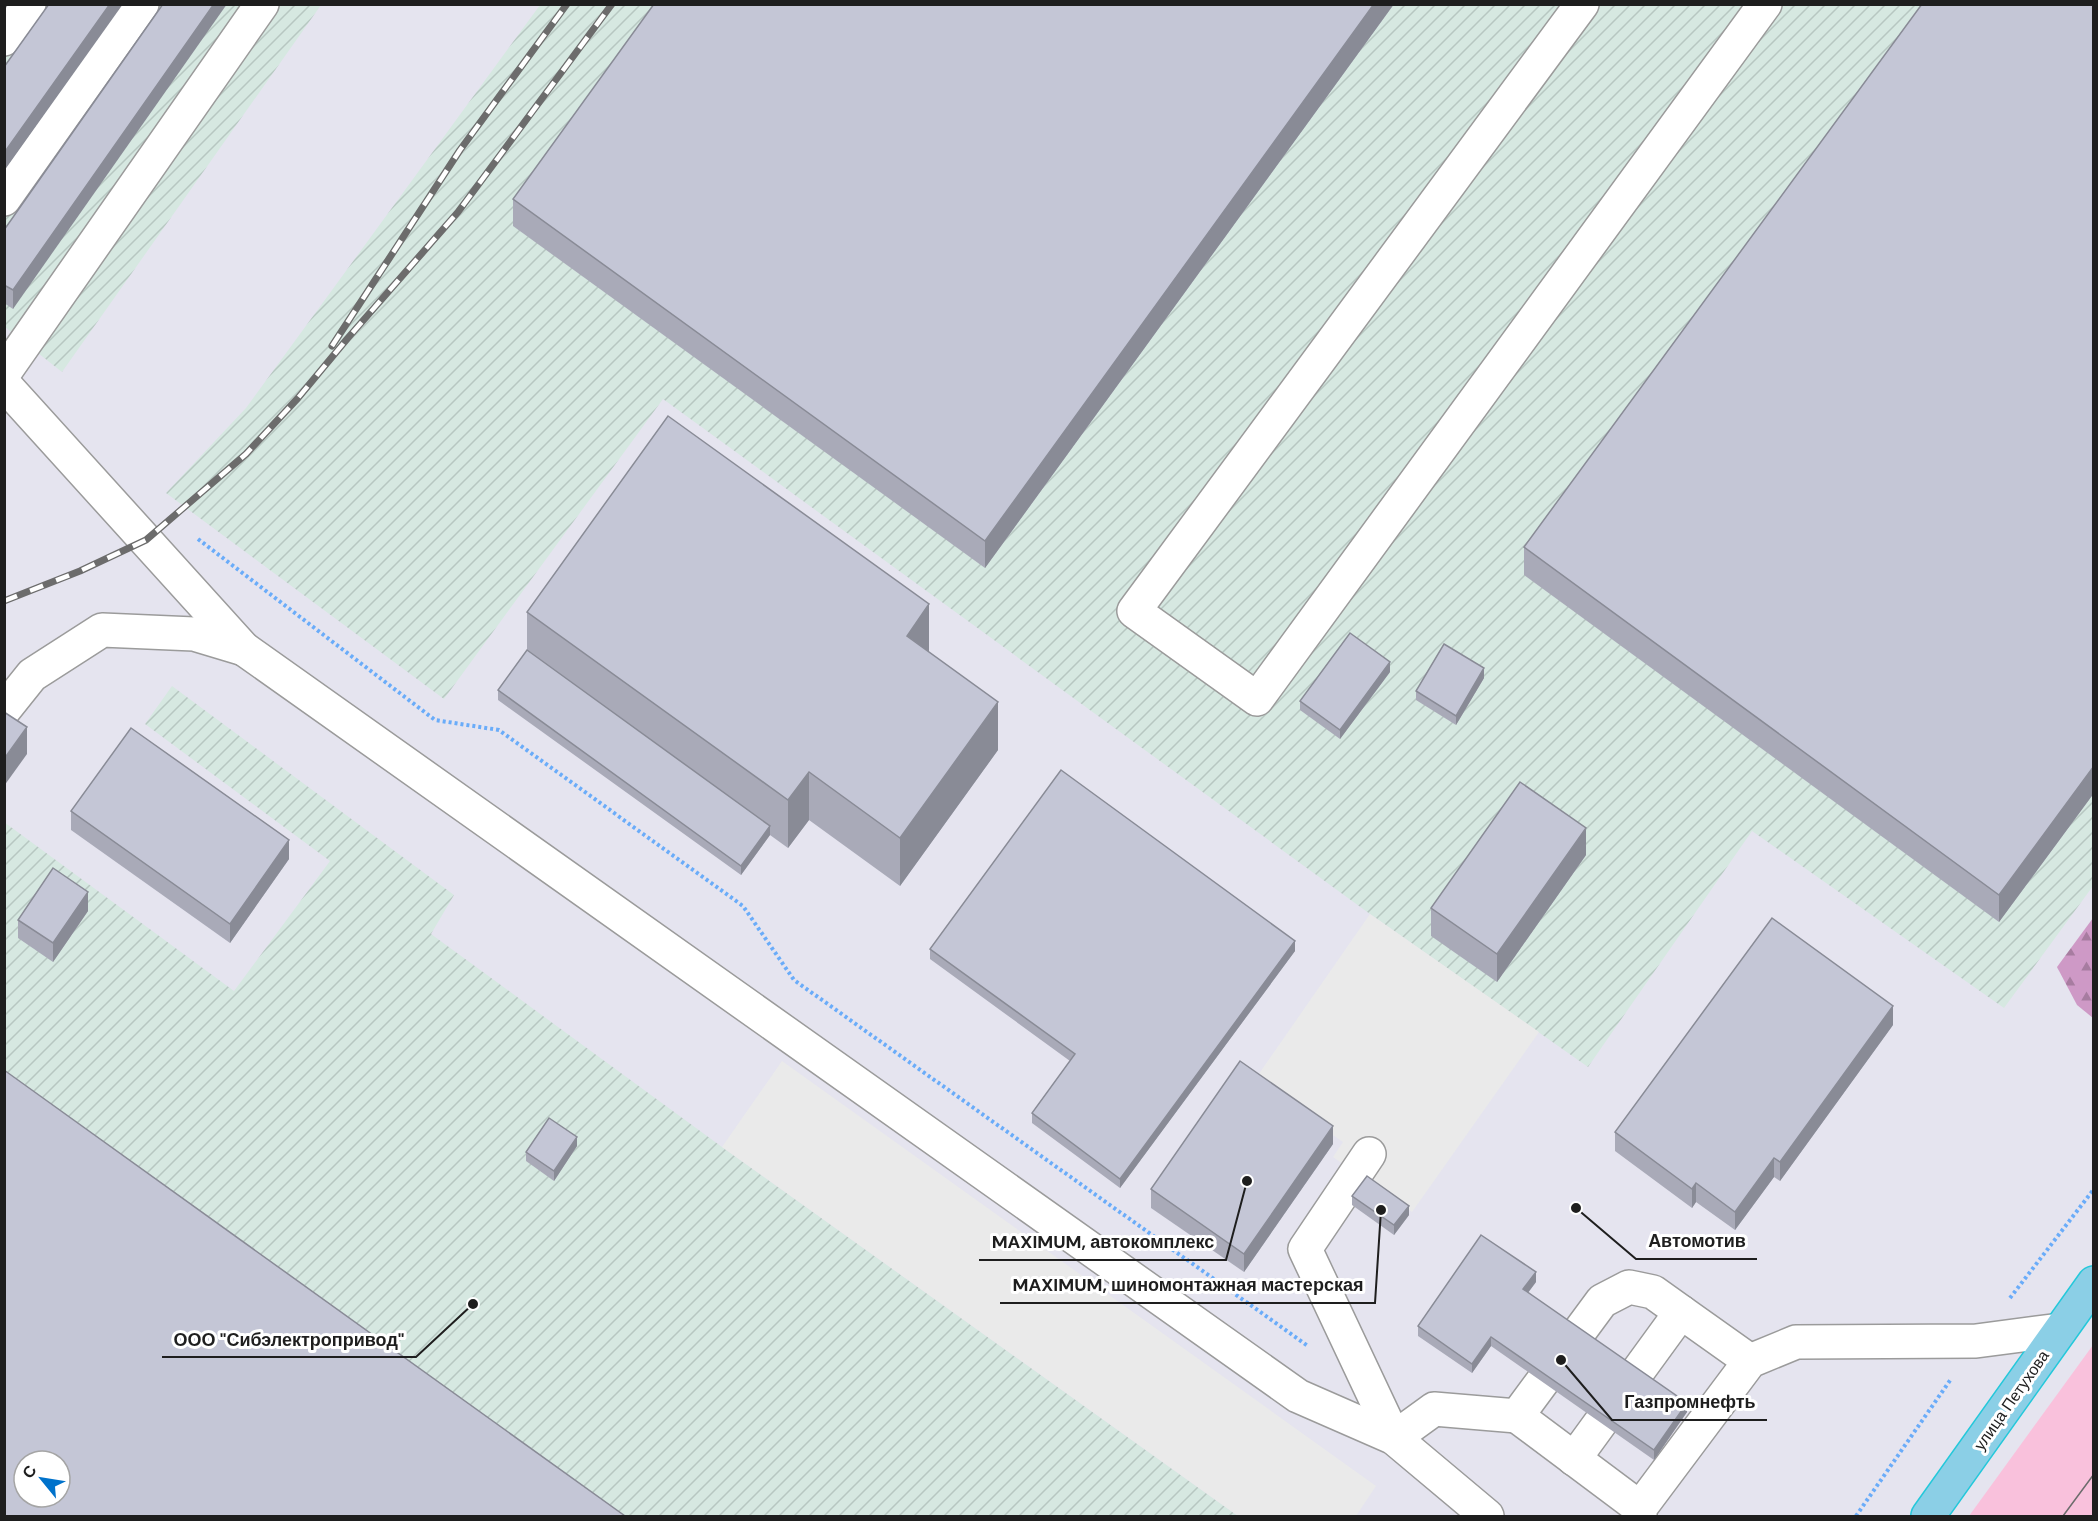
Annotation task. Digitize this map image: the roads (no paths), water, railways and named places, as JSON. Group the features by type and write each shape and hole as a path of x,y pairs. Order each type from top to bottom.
{"highway":[{"name":"улица Петухова","path":"1928,1516 2094,1283"}],"lane":[{"path":"4,39 29,4"},
{"path":"4,199 142,4"},
{"path":"4,373 262,4"},
{"path":"1582,4 1134,611 1257,699 1765,4"},
{"path":"4,384 244,649 1298,1396 1394,1438 1487,1516"},
{"path":"4,710 32,675 102,630 194,634 244,649"},
{"path":"1369,1154 1305,1249 1394,1438"},
{"path":"1517,1416 1602,1301 1629,1287 1653,1292 1750,1361"},
{"path":"1574,1459 1681,1312"},
{"path":"1394,1438 1434,1409 1517,1416 1640,1512 1750,1361 1796,1342 1976,1341 2060,1330"}],"tram line":[{"path":"2063,1516 2094,1474"}],"railway":[{"path":"332,346 460,150 567,4"},
{"path":"4,601 80,571 146,540 246,454 298,398 458,212 612,4"}],"place":[{"name":"MAXIMUM, автокомплекс","path":"1247,1181"},
{"name":"Автомотив","path":"1576,1208"},
{"name":"MAXIMUM, шиномонтажная мастерская","path":"1381,1210"},
{"name":"ООО \"Сибэлектропривод\"","path":"473,1304"},
{"name":"Газпромнефть","path":"1561,1360"}]}
